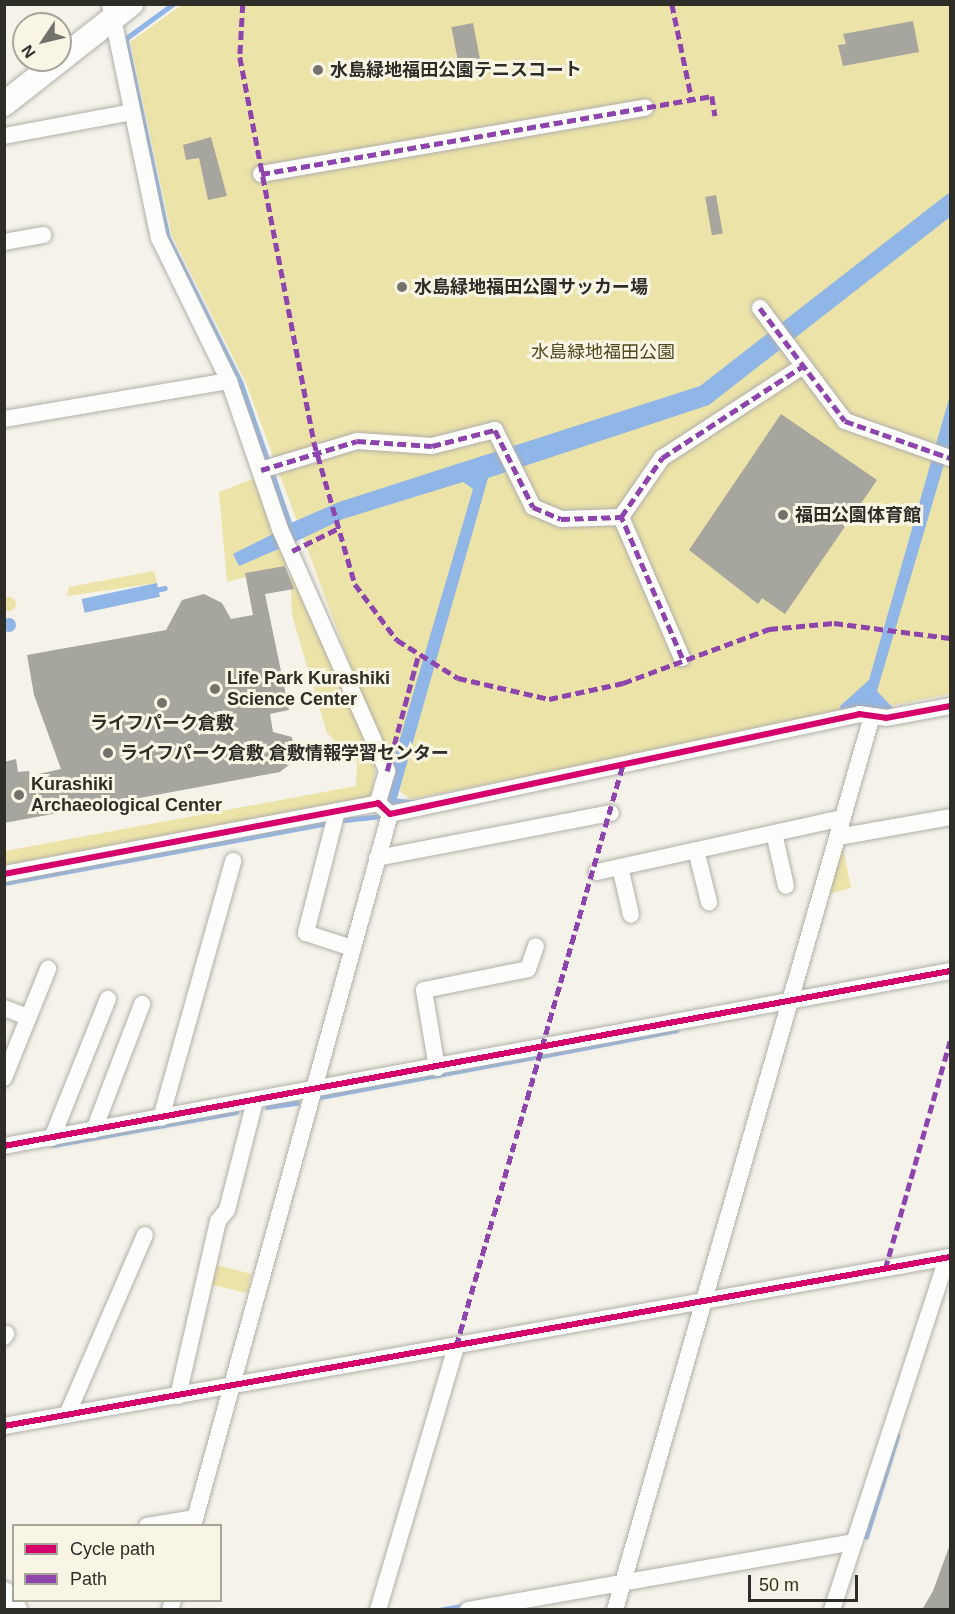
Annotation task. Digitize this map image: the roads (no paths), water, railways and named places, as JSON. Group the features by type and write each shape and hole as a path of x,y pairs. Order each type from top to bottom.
{"street":[{"path":"4,104 118,9"},
{"path":"118,9 132,109 159,238 229,381 267,467 280,529 291,544 387,771 377,858 194,1522 170,1524"},
{"path":"261,174 645,108"},
{"path":"4,136 132,109"},
{"path":"4,242 43,235"},
{"path":"760,308 845,421 944,456"},
{"path":"621,517 662,458 803,366"},
{"path":"4,419 229,381"},
{"path":"267,467 357,441 432,446 495,430 533,507 561,519 621,517"},
{"path":"621,517 682,658"},
{"path":"4,873 337,811 384,808 860,714 872,716 951,706"},
{"path":"615,1610 872,716"},
{"path":"337,811 306,933 352,948"},
{"path":"377,858 611,813"},
{"path":"838,837 951,817"},
{"path":"597,872 843,818"},
{"path":"774,833 786,886"},
{"path":"696,850 709,902"},
{"path":"161,1118 233,861"},
{"path":"620,867 631,915"},
{"path":"437,1068 424,990 528,969 536,946"},
{"path":"4,1078 48,969"},
{"path":"4,1146 437,1068 951,971"},
{"path":"52,1138 108,999"},
{"path":"94,1130 142,1004"},
{"path":"4,1008 28,1017"},
{"path":"178,1396 218,1221 227,1210 255,1101"},
{"path":"68,1415 145,1234"},
{"path":"4,1426 949,1258 832,1610"},
{"path":"378,1610 456,1346"},
{"path":"468,1610 855,1542"},
{"path":"4,1594 15,1610"}],"water":[{"path":"950,192 950,217 709,405 488,478 394,809 382,800 473,489 463,482 343,519 295,542 284,526 339,502 700,386"},
{"path":"950,395 950,444 877,691 895,710 842,715 840,706 869,680"},
{"path":"279,531 288,545 239,566 233,554"},
{"path":"157,583 160,597 85,613 82,599"},
{"path":"6,618 12,618 16,625 12,632 6,632 2,628 2,622"}],"waterway":[{"path":"174,4 126,39 168,237 241,383 291,527"},
{"path":"152,591 165,588"},
{"path":"389,800 413,802"},
{"path":"344,820 382,816"},
{"path":"4,883 327,823"},
{"path":"541,1056 677,1030"},
{"path":"320,1097 533,1057"},
{"path":"267,1107 297,1103"},
{"path":"53,1145 236,1112"},
{"path":"866,1537 897,1436"},
{"path":"439,1610 466,1605"}],"place":[{"name":"水島緑地福田公園テニスコート","path":"318,70"},
{"name":"水島緑地福田公園サッカー場","path":"402,287"},
{"name":"福田公園体育館","path":"783,515"},
{"name":"Life Park Kurashiki Science Center","path":"215,689"},
{"name":"ライフパーク倉敷","path":"162,703"},
{"name":"ライフパーク倉敷 倉敷情報学習センター","path":"108,753"},
{"name":"Kurashiki Archaeological Center","path":"19,795"}],"park label":[{"name":"水島緑地福田公園","path":"603,352"}]}
